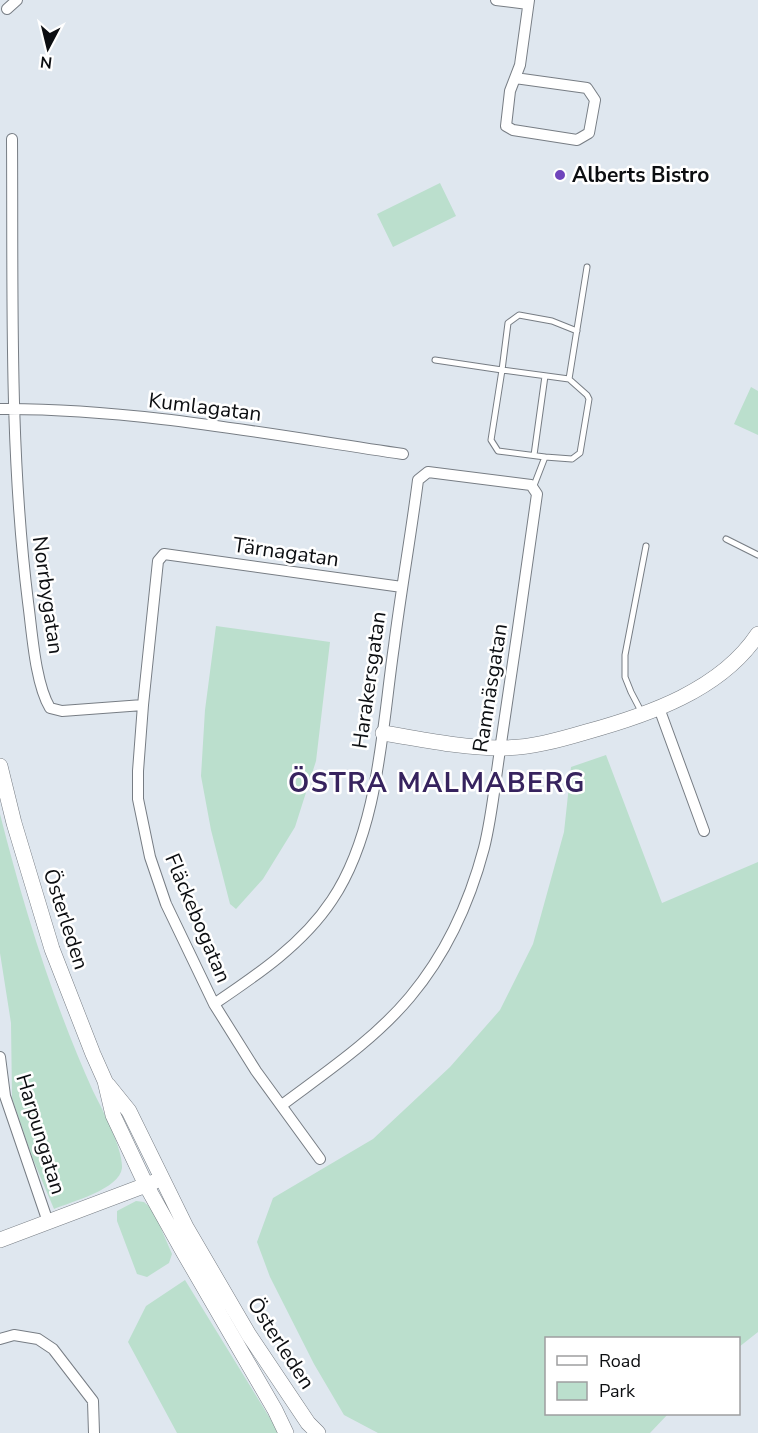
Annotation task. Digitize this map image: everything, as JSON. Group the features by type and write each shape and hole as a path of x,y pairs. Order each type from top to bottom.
{"main road":[{"path":"382,733 500,748 530,746 567,738 642,714 691,692 718,675 756,643"},
{"name":"Österleden","path":"0,766 14,823 52,949 105,1081 113,1115 146,1185 286,1433"},
{"name":"Österleden","path":"105,1081 129,1111 186,1227 249,1335 308,1423 318,1433"},
{"path":"0,1240 162,1178"}],"street":[{"path":"7,9 17,0"},
{"path":"496,0 528,1 520,65 515,78 510,91 506,126 513,130 577,140 590,133 595,100 587,88 515,78"},
{"name":"Norrbygatan","path":"12,139 14,409 19,532 32,633 44,697 50,708 62,711 142,705"},
{"name":"Kumlagatan","path":"0,409 170,421 403,454"},
{"name":"Harakersgatan","path":"214,1004 286,952 311,927 332,900 350,869 370,808 419,479 428,471 531,485 533,488"},
{"name":"Ramnäsgatan","path":"282,1105 356,1049 409,998 432,966 471,891 484,846 516,656 537,494 533,488"},
{"name":"Fläckebogatan","path":"164,554 158,561 142,705 138,771 138,799 150,857 166,904 214,1004 250,1063 320,1159"},
{"name":"Tärnagatan","path":"164,554 402,587"},
{"path":"658,708 704,831"},
{"name":"Harpungatan","path":"0,1058 2,1097 48,1222"},
{"path":"0,1339 14,1335 38,1339 53,1349 93,1401 94,1433"}],"lane":[{"path":"569,379 587,267"},
{"path":"435,360 502,370 569,379 589,399 580,453 572,459 498,451 491,440 502,370 508,323 519,315 552,321 577,331"},
{"path":"534,455 545,376"},
{"path":"533,488 545,457"},
{"path":"726,539 758,555"},
{"path":"642,714 625,677 625,655 646,546"}],"green space":[{"path":"440,183 456,216 393,247 377,214"},
{"path":"751,387 758,391 758,435 734,424"},
{"path":"216,626 330,642 316,761 295,827 263,879 236,909 230,904 211,830 201,776 205,710"},
{"path":"606,755 662,903 758,862 758,1332 740,1346 740,1337 545,1337 545,1415 667,1415 650,1433 378,1433 344,1415 314,1364 270,1277 257,1242 273,1198 373,1139 450,1067 500,1010 533,944 564,832 571,767"},
{"path":"0,814 29,920 52,989 93,1091 111,1129 121,1160 122,1168 119,1176 113,1182 94,1194 54,1209 32,1157 12,1098 11,1023 0,953"},
{"path":"136,1201 144,1202 153,1210 172,1254 169,1263 147,1277 137,1274 117,1221 117,1211"},
{"path":"185,1280 279,1433 177,1433 128,1342 146,1306"}],"place":[{"name":"Alberts Bistro","path":"560,175"}],"district":[{"name":"ÖSTRA MALMABERG","path":"437,783"}]}
